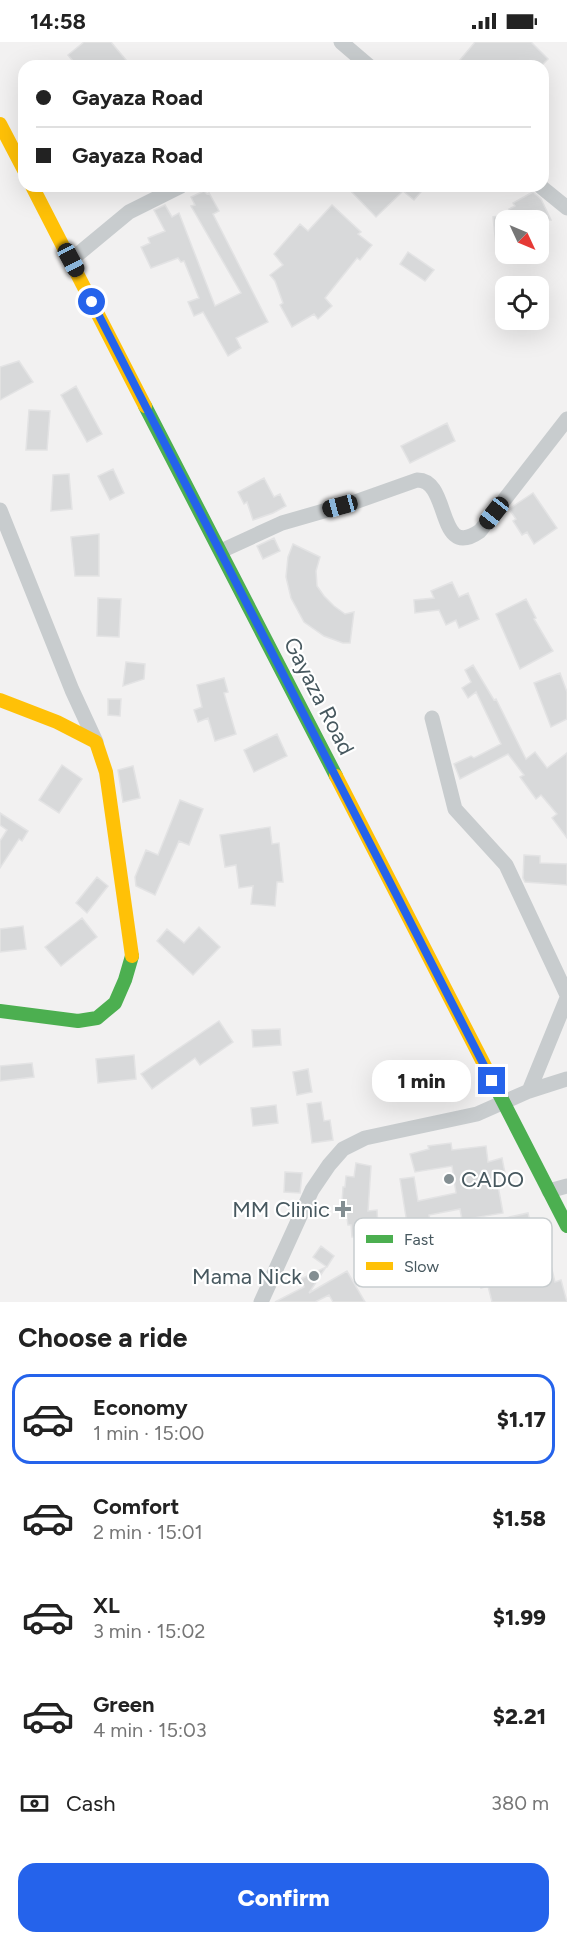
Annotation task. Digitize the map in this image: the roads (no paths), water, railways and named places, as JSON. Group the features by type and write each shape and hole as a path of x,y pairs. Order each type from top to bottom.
{"main road":[{"path":"0,124 18,158"},
{"name":"Gayaza Road","path":"35,192 567,1226"},
{"path":"0,700 57,722 96,742 106,772 133,952 115,1003 97,1018 78,1021 0,1011"}],"street":[{"path":"341,42 362,60"},
{"path":"71,260 129,212 169,192"},
{"path":"547,192 567,208"},
{"path":"221,551 282,523 355,502 417,480 423,480 431,486 449,528 455,535 461,538 473,536 480,531 567,419"},
{"path":"0,510 72,690 96,742"},
{"path":"432,718 455,808 506,865 567,996 529,1091"},
{"path":"261,1302 312,1190 343,1149 365,1138 477,1114 529,1091 567,1079"},
{"path":"549,1191 567,1186"}],"place":[{"name":"CADO","path":"449,1179"},
{"name":"MM Clinic","path":"343,1209"},
{"name":"Mama Nick","path":"314,1276"}]}
